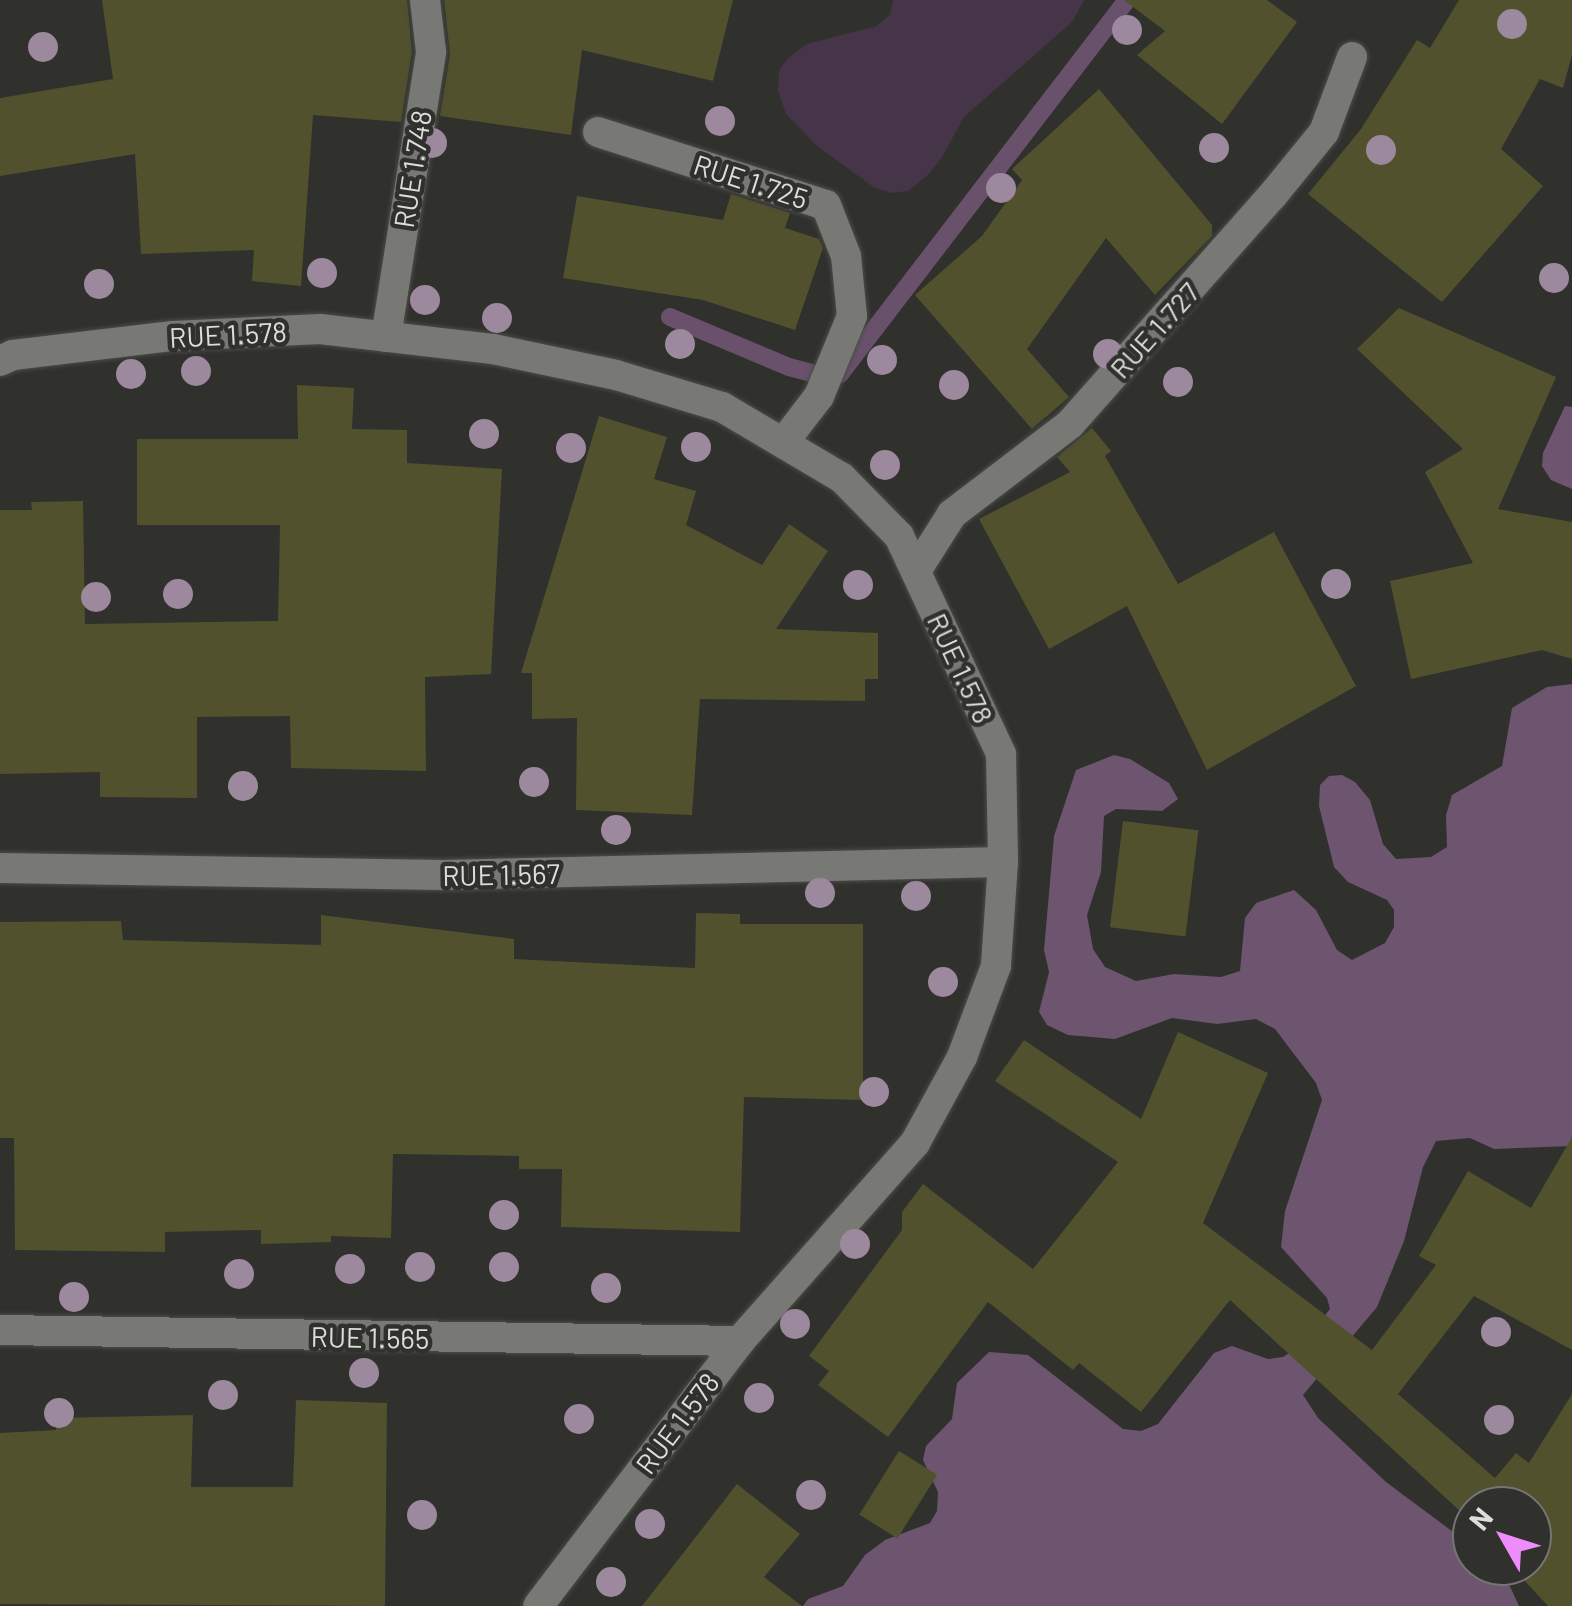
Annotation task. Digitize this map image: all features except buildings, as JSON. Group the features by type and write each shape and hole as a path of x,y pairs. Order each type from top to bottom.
{"street":[{"name":"RUE 1.748","path":"386,337 431,52 424,0"},
{"name":"RUE 1.727","path":"916,571 952,514 1070,424 1272,196 1324,132 1352,57"},
{"name":"RUE 1.725","path":"598,132 826,205 846,256 852,316 820,396 782,443"},
{"name":"RUE 1.578","path":"0,360 13,355 173,336 320,330 492,349 616,375 722,406 842,478 899,536 1001,754 1003,862 996,966 962,1057 915,1144 822,1254 740,1341 538,1606"},
{"name":"RUE 1.567","path":"0,868 442,876 1003,862"},
{"name":"RUE 1.565","path":"0,1330 740,1341"}],"shaded area":[{"path":"893,0 1084,0 1073,21 964,117 927,176 908,191 892,193 875,188 818,147 786,114 778,90 779,70 789,57 807,44 877,26 890,14"},
{"path":"1565,406 1572,407 1572,489 1551,480 1542,466 1543,453"},
{"path":"1572,684 1572,1146 1494,1149 1470,1138 1436,1141 1423,1167 1404,1241 1377,1307 1303,1395 1318,1418 1386,1482 1452,1531 1452,1586 1510,1586 1519,1606 803,1606 808,1599 843,1586 865,1555 885,1540 930,1523 937,1511 938,1492 923,1460 926,1446 952,1419 957,1383 989,1352 1028,1355 1123,1429 1141,1431 1158,1424 1214,1353 1232,1346 1268,1359 1283,1357 1302,1345 1330,1309 1327,1298 1281,1247 1285,1211 1322,1100 1316,1083 1275,1029 1256,1019 1217,1024 1172,1018 1115,1039 1068,1035 1047,1025 1039,1012 1049,972 1044,950 1054,836 1076,770 1114,755 1130,759 1169,783 1178,799 1162,811 1116,809 1104,816 1101,872 1087,915 1093,949 1105,967 1136,981 1174,974 1221,977 1240,971 1245,918 1256,903 1294,890 1316,910 1337,950 1352,960 1385,943 1394,927 1394,910 1387,900 1348,882 1334,867 1319,806 1320,785 1329,776 1342,775 1355,782 1370,800 1383,844 1396,859 1431,857 1447,847 1446,815 1452,795 1502,766 1512,708 1547,687"}],"waterway":[{"path":"670,317 789,367 823,376 840,374 1127,0"}]}
